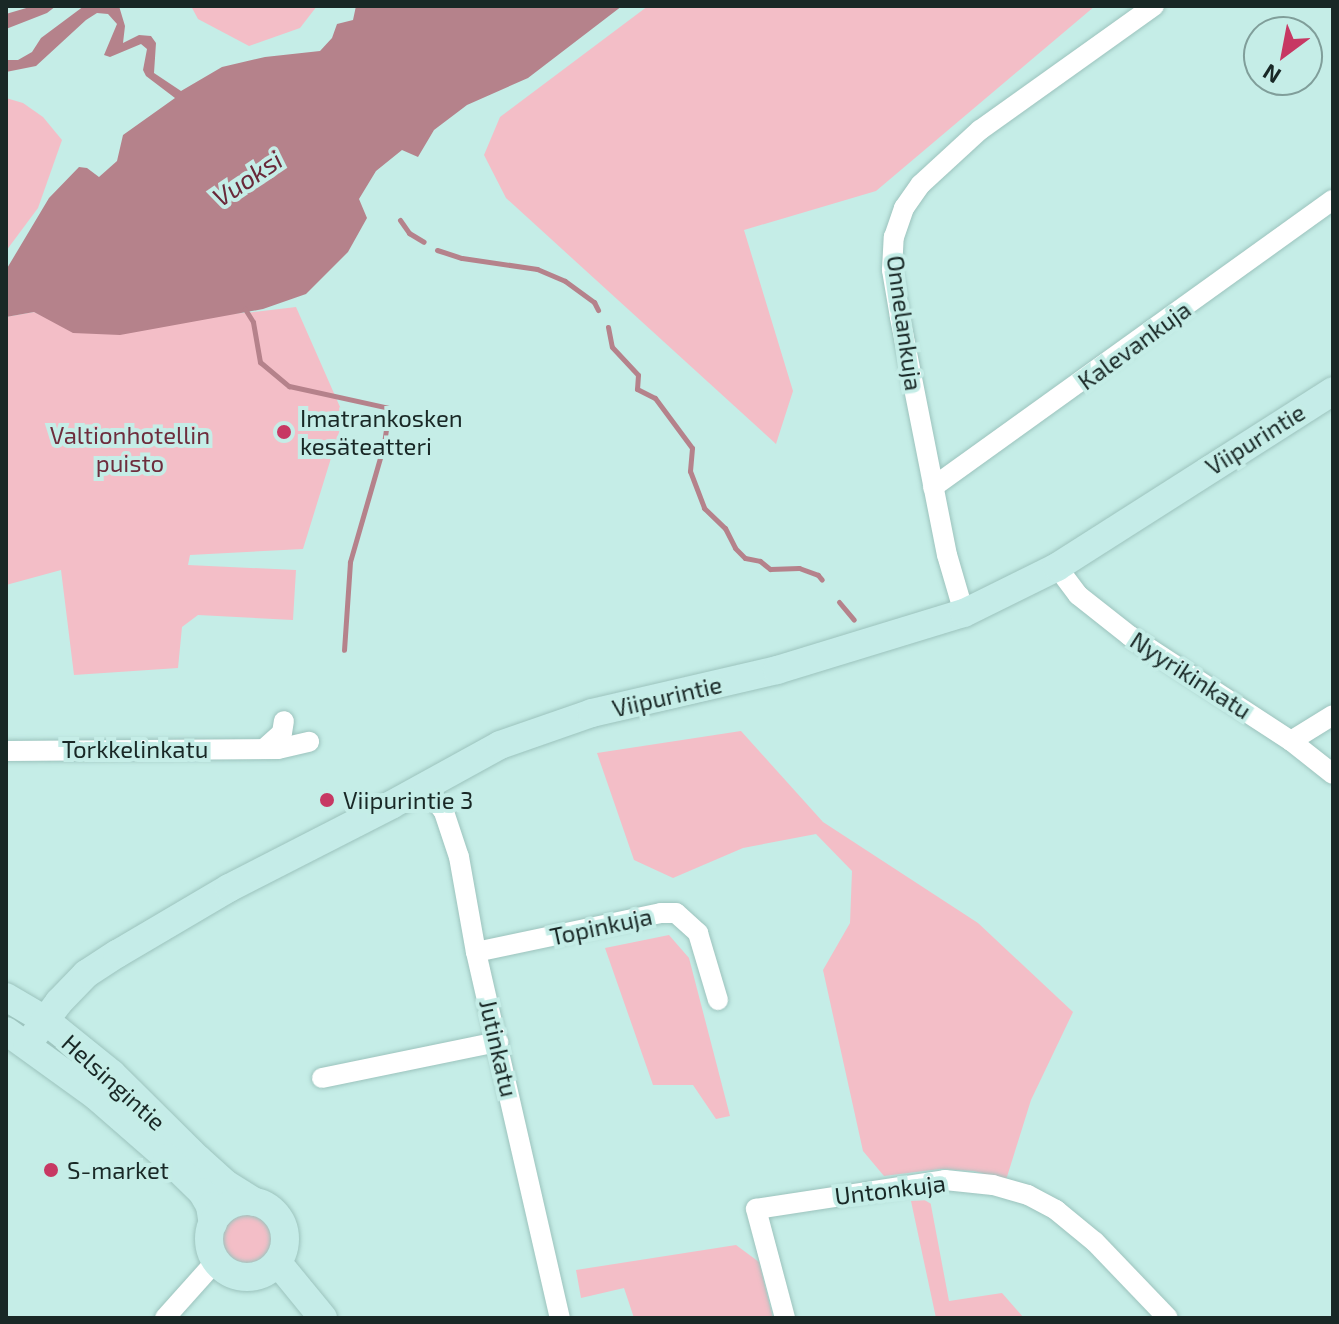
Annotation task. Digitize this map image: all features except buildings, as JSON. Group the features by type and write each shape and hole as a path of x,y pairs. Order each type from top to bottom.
{"main road":[{"name":"Viipurintie","path":"17,1038 45,1020 86,974 117,954 229,888 500,745 542,727 777,670 964,613 1057,567 1333,391"},
{"name":"Helsingintie","path":"6,997 45,1020 112,1074 226,1184 255,1202"},
{"name":"Helsingintie","path":"17,1038 96,1096 194,1183 210,1206 213,1224"},
{"path":"255,1202 266,1206 281,1221 285,1243 278,1263 264,1274 247,1278 229,1273 216,1261 209,1239 213,1224 226,1208 255,1202"},
{"path":"278,1263 323,1318"}],"street":[{"name":"Onnelankuja","path":"964,613 953,582 933,487 892,270 894,237 904,208 921,184 980,130 1154,6"},
{"name":"Kalevankuja","path":"933,487 1333,200"},
{"name":"Nyyrikinkatu","path":"1057,567 1078,595 1130,636 1291,741 1333,774"},
{"path":"1291,741 1333,715"},
{"path":"264,749 282,733 284,721"},
{"name":"Torkkelinkatu","path":"6,751 264,749 309,742"},
{"name":"Jutinkatu","path":"424,786 444,812 459,857 476,952 560,1318"},
{"name":"Topinkuja","path":"476,952 661,913 676,913 698,933 718,1000"},
{"path":"322,1078 498,1042"},
{"name":"Untonkuja","path":"785,1318 756,1209 945,1180 993,1185 1028,1195 1056,1210 1095,1242 1168,1318"},
{"path":"165,1318 216,1261"}],"green space":[{"path":"191,6 317,6 300,28 249,46 198,19"},
{"path":"648,6 1095,6 876,191 744,230 793,391 776,444 506,198 484,155 500,117"},
{"path":"6,98 23,103 43,117 62,140 38,208 6,251"},
{"name":"Valtionhotellin puisto","path":"296,307 344,416 303,549 190,555 188,565 296,570 293,620 198,615 182,627 178,668 74,675 61,570 6,585 6,317 34,312 49,319 246,313"},
{"path":"741,731 823,822 978,923 1073,1012 1031,1100 1006,1180 974,1171 940,1169 884,1176 863,1151 823,970 850,923 852,871 816,834 743,848 673,878 634,860 597,753"},
{"path":"669,935 689,958 730,1116 716,1119 693,1085 653,1085 605,948"},
{"path":"930,1200 949,1301 1002,1293 1024,1318 936,1318 911,1201"},
{"path":"248,1213 266,1221 274,1239 266,1257 248,1265 230,1257 222,1239 230,1221"},
{"path":"736,1245 759,1262 773,1318 634,1318 624,1288 581,1298 576,1270"}],"water":[{"path":"33,6 56,6 47,13 6,29 6,14"},
{"name":"Vuoksi","path":"84,6 119,6 125,26 123,43 139,35 151,36 156,43 154,73 181,91 222,67 265,57 320,51 332,38 337,24 353,20 356,6 622,6 528,78 467,105 434,130 418,157 402,150 376,171 359,199 367,218 348,252 306,294 263,309 120,335 73,333 34,312 6,317 6,270 49,198 79,167 87,168 99,177 117,161 123,135 175,98 146,76 143,70 147,49 141,44 110,57 104,55 117,24 108,14 97,13 86,20 36,66 6,72 6,60 18,60 32,52 41,38"}],"waterway":[{"path":"400,220 409,233 424,242"},
{"path":"437,250 462,258 537,269 565,281 594,302 598,310"},
{"path":"245,309 253,322 260,362 289,386 389,408 384,444 350,562 344,650"},
{"path":"608,327 612,347 638,375 637,389 655,398 692,448 690,471 704,508 725,528 735,548 745,558 760,561 770,569 799,568 818,575 822,580"},
{"path":"839,602 854,620"}],"place":[{"name":"Imatrankosken kesäteatteri","path":"284,432"},
{"name":"Viipurintie 3","path":"327,800"},
{"name":"S-market","path":"51,1170"}]}
